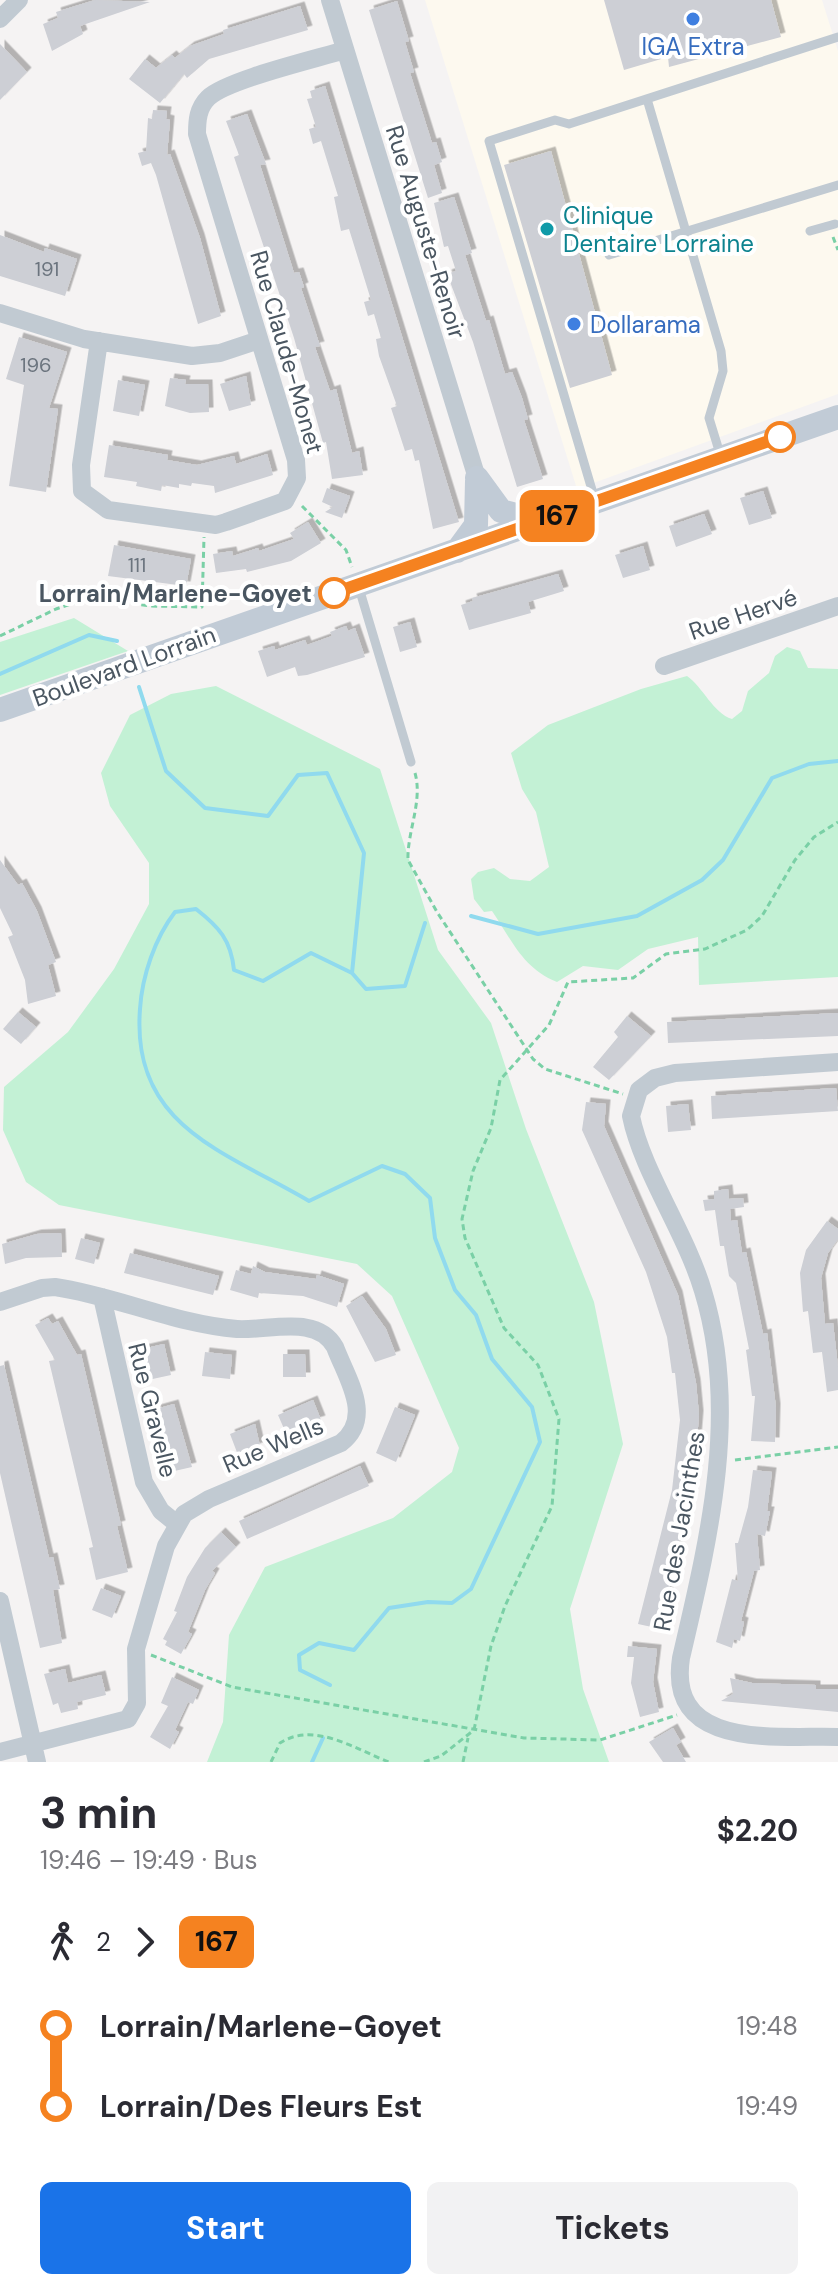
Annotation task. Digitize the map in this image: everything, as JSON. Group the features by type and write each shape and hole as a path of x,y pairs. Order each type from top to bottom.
{"main road":[{"name":"Boulevard Lorrain","path":"0,710 838,417"},
{"path":"477,478 501,511 542,521"},
{"path":"457,551 476,525 477,478"}],"street":[{"path":"0,19 19,0"},
{"name":"Rue Auguste-Renoir","path":"330,0 477,478"},
{"name":"Rue Claude-Monet","path":"290,495 297,478 296,460 197,134 200,110 213,94 345,50"},
{"path":"0,313 99,341 192,356 220,353 259,340"},
{"path":"99,341 81,465 82,491 108,510 204,523 226,522 275,506 290,495"},
{"name":"Rue Hervé","path":"664,666 838,606"},
{"path":"635,1098 646,1083 675,1073 838,1062"},
{"name":"Rue des Jacinthes","path":"635,1098 631,1116 634,1130 682,1233 711,1320 721,1404 719,1462 679,1674 683,1697 692,1711"},
{"name":"Rue Wells","path":"0,1302 42,1288 102,1297 224,1328 314,1329 330,1338 358,1405 354,1430 341,1443 195,1505 177,1524 166,1546 136,1649 137,1703 128,1719 35,1753 0,1752"},
{"name":"Rue Gravelle","path":"102,1297 144,1482 161,1511 177,1524"},
{"path":"0,1601 35,1753"},
{"path":"692,1711 725,1732 838,1737"}],"lane":[{"path":"596,503 489,141 555,120 569,124 838,37"},
{"path":"647,99 721,351 723,371 709,418 722,458"},
{"path":"609,255 838,185"},
{"path":"810,231 835,224"},
{"path":"358,585 411,762"}],"path":[{"path":"290,495 346,550 358,585"},
{"path":"0,636 56,609 92,597 150,606 202,607 204,523"},
{"path":"411,762 417,782 407,845 414,874 527,1050 545,1069 635,1098"},
{"path":"424,1762 441,1756 474,1730 480,1685 495,1633 550,1513 559,1439 559,1419 548,1383 534,1360 504,1328 463,1232 467,1192 487,1141 500,1080 549,1025 568,982 633,978 659,957 705,949 757,924 795,860 814,837 838,822"},
{"path":"719,1462 838,1447"},
{"path":"136,1649 232,1687 403,1714 524,1738 600,1740 692,1711"},
{"path":"271,1762 280,1743 296,1734 311,1733 389,1762"},
{"path":"463,1762 468,1736"}],"shaded area":[{"path":"425,0 822,0 838,51 838,394 577,489"}],"green space":[{"path":"74,618 128,651 0,695 0,642"},
{"path":"787,647 800,651 808,668 838,669 838,977 699,985 698,937 648,949 618,970 583,966 557,982 535,969 519,952 492,911 484,912 474,899 471,879 478,872 494,868 510,879 530,881 549,867 536,812 522,789 511,753 548,725 641,689 687,676 719,711 732,719 742,711 748,691 769,673 775,656"},
{"path":"216,686 380,769 438,950 491,1023 526,1129 594,1302 623,1444 570,1609 583,1689 609,1762 207,1762 223,1722 229,1635 265,1567 393,1518 452,1472 459,1448 392,1296 357,1264 59,1205 26,1182 3,1130 4,1087 68,1032 114,969 149,904 149,863 110,806 101,773 130,715 171,694"}],"building":[{"path":"95,0 150,2 80,26 83,34 52,51 43,24 58,18 56,12"},
{"name":"IGA Extra","path":"604,0 771,0 781,37 669,67 668,57 624,70"},
{"path":"397,1 409,41 405,42 414,72 410,73 432,143 436,142 442,162 434,165 442,193 428,198 369,10"},
{"path":"300,6 308,30 209,59 187,78 184,74 160,103 129,79 145,59 156,68 190,46 224,34 223,30"},
{"path":"0,44 27,72 0,100"},
{"path":"325,86 459,522 433,529 419,460 415,461 412,449 405,451 391,408 397,406 379,356 376,339 381,338 374,314 368,316 364,302 371,300 349,229 341,231 334,197 338,196 321,141 313,144 309,129 316,127 307,99 312,98 310,91"},
{"path":"153,110 167,111 166,119 170,120 167,155 170,154 200,238 221,316 198,324 156,175 151,163 142,166 138,153 146,151 148,118 152,119"},
{"path":"247,114 266,164 260,165 294,273 299,272 304,287 301,288 320,346 315,347 330,391 336,389 352,453 359,451 363,475 332,479 326,442 323,443 294,338 234,157 239,155 226,121"},
{"path":"551,151 612,375 570,388 504,165"},
{"path":"454,197 472,253 465,255 505,374 512,372 522,398 528,419 524,420 543,479 517,487 473,342 447,274 456,271 448,246 444,247 434,203"},
{"path":"0,235 44,252 45,248 77,259 65,296 0,276"},
{"path":"19,337 67,352 49,408 58,409 46,492 9,486 24,385 6,379"},
{"path":"246,376 251,405 229,411 220,384"},
{"path":"170,378 186,380 185,384 208,384 209,412 190,413 165,406"},
{"path":"118,380 145,385 139,416 113,411"},
{"path":"109,445 168,455 167,460 197,465 234,456 236,464 267,454 273,475 215,493 214,486 192,483 191,486 179,484 179,488 162,485 161,491 136,486 137,482 104,477"},
{"path":"327,488 350,496 342,518 325,512 333,507 322,502"},
{"path":"763,491 772,518 749,525 740,498"},
{"path":"704,514 712,534 676,547 669,526"},
{"path":"308,522 321,543 291,561 247,572 246,569 216,573 213,554 232,551 233,556 258,548 259,551 294,539 290,533"},
{"path":"114,545 191,559 186,586 108,576"},
{"path":"643,546 650,570 623,578 615,555"},
{"path":"558,574 564,591 528,602 531,613 469,630 461,605 473,601 472,598"},
{"path":"410,622 417,647 400,652 393,627"},
{"path":"346,626 348,631 355,628 365,657 307,675 298,676 295,667 267,677 258,651 274,646 275,650 305,640 307,645 332,636 330,632"},
{"path":"0,860 18,885 22,883 37,911 56,962 48,965 56,996 28,1004 25,980 8,937 13,935 0,908"},
{"path":"18,1012 36,1027 21,1044 3,1029"},
{"path":"838,1013 838,1036 668,1043 667,1022"},
{"path":"627,1016 651,1036 609,1080 593,1067 618,1037 614,1032"},
{"path":"836,1088 838,1111 712,1119 711,1096"},
{"path":"586,1102 606,1104 604,1126 678,1295 696,1383 699,1415 695,1464 661,1629 638,1624 672,1490 680,1420 675,1373 672,1373 667,1337 646,1272 582,1130"},
{"path":"688,1104 691,1130 668,1132 666,1106"},
{"path":"728,1189 729,1199 743,1198 744,1207 730,1209 731,1221 737,1220 742,1253 746,1252 763,1334 767,1333 776,1408 775,1442 751,1441 755,1396 752,1396 746,1350 749,1349 736,1283 729,1276 724,1246 720,1246 715,1210 705,1211 703,1200 714,1199 714,1191"},
{"path":"827,1221 838,1229 838,1239 828,1253 821,1278 825,1324 833,1323 838,1390 827,1392 822,1352 813,1353 808,1311 803,1312 800,1273 806,1250"},
{"path":"61,1233 62,1257 26,1258 5,1264 2,1244 37,1234"},
{"path":"81,1238 100,1243 94,1264 75,1259"},
{"path":"130,1253 219,1276 213,1295 124,1273"},
{"path":"253,1266 265,1272 316,1279 317,1275 344,1284 337,1307 303,1296 259,1293 258,1298 230,1290 236,1270 251,1274"},
{"path":"362,1296 386,1329 396,1355 375,1362 346,1306"},
{"path":"48,1318 52,1324 58,1321 77,1355 81,1354 121,1525 117,1526 128,1572 96,1580 89,1548 93,1547 49,1361 55,1360 35,1325"},
{"path":"164,1344 171,1375 148,1380 142,1349"},
{"path":"205,1352 232,1355 230,1379 202,1376"},
{"path":"283,1354 305,1354 306,1377 283,1377"},
{"path":"4,1365 49,1558 53,1557 60,1589 53,1590 62,1643 40,1648 0,1473 0,1366"},
{"path":"313,1400 321,1420 285,1431 278,1415"},
{"path":"174,1404 192,1467 170,1472 156,1409"},
{"path":"395,1407 415,1415 396,1462 376,1453"},
{"path":"255,1424 260,1446 238,1455 230,1434"},
{"path":"360,1466 369,1486 247,1539 239,1521"},
{"path":"753,1470 772,1472 767,1511 770,1511 765,1536 757,1534 760,1570 754,1571 741,1621 744,1622 740,1641 734,1639 732,1648 716,1642 732,1579 738,1581 735,1543 738,1543 748,1507"},
{"path":"221,1532 236,1547 212,1571 215,1573 205,1590 188,1632 192,1634 181,1654 165,1645 167,1641 163,1639 177,1612 174,1611 187,1577 205,1548"},
{"path":"101,1588 121,1596 112,1618 92,1610"},
{"path":"628,1646 657,1649 653,1682 659,1712 640,1717 631,1683 634,1657 627,1657"},
{"path":"65,1669 68,1683 101,1675 106,1695 77,1702 78,1709 61,1713 58,1703 53,1705 44,1674"},
{"path":"172,1677 199,1690 193,1704 188,1702 170,1749 150,1737 168,1706 161,1703"},
{"path":"730,1678 752,1683 816,1685 816,1689 838,1689 838,1712 721,1701 733,1694"},
{"path":"673,1728 681,1742 676,1745 686,1762 663,1762 649,1742"}],"waterway":[{"path":"0,674 89,635 117,641"},
{"path":"139,687 166,771 205,808 268,816 298,775 327,773 364,853 352,973"},
{"path":"471,916 538,934 637,916 702,880 723,860 772,778 809,764 838,761"},
{"path":"330,1685 300,1670 299,1655 319,1643 354,1650 389,1608 428,1602 452,1603 471,1589 540,1442 532,1407 492,1359 476,1315 455,1290 435,1238 430,1198 405,1174 382,1166 309,1201 216,1149 189,1130 167,1108 151,1081 141,1049 141,996 156,945 175,912 196,909 211,922 227,942 234,970 263,981 311,953 352,973 366,989 405,986 425,923"},
{"path":"312,1762 323,1738"}],"bus line":[{"name":"167","path":"334,593 780,437"}],"place":[{"name":"IGA Extra","path":"693,19"},
{"name":"Clinique Dentaire Lorraine","path":"547,229"},
{"name":"Dollarama","path":"574,324"},
{"name":"Lorrain/Marlene-Goyet","path":"334,593"}]}
